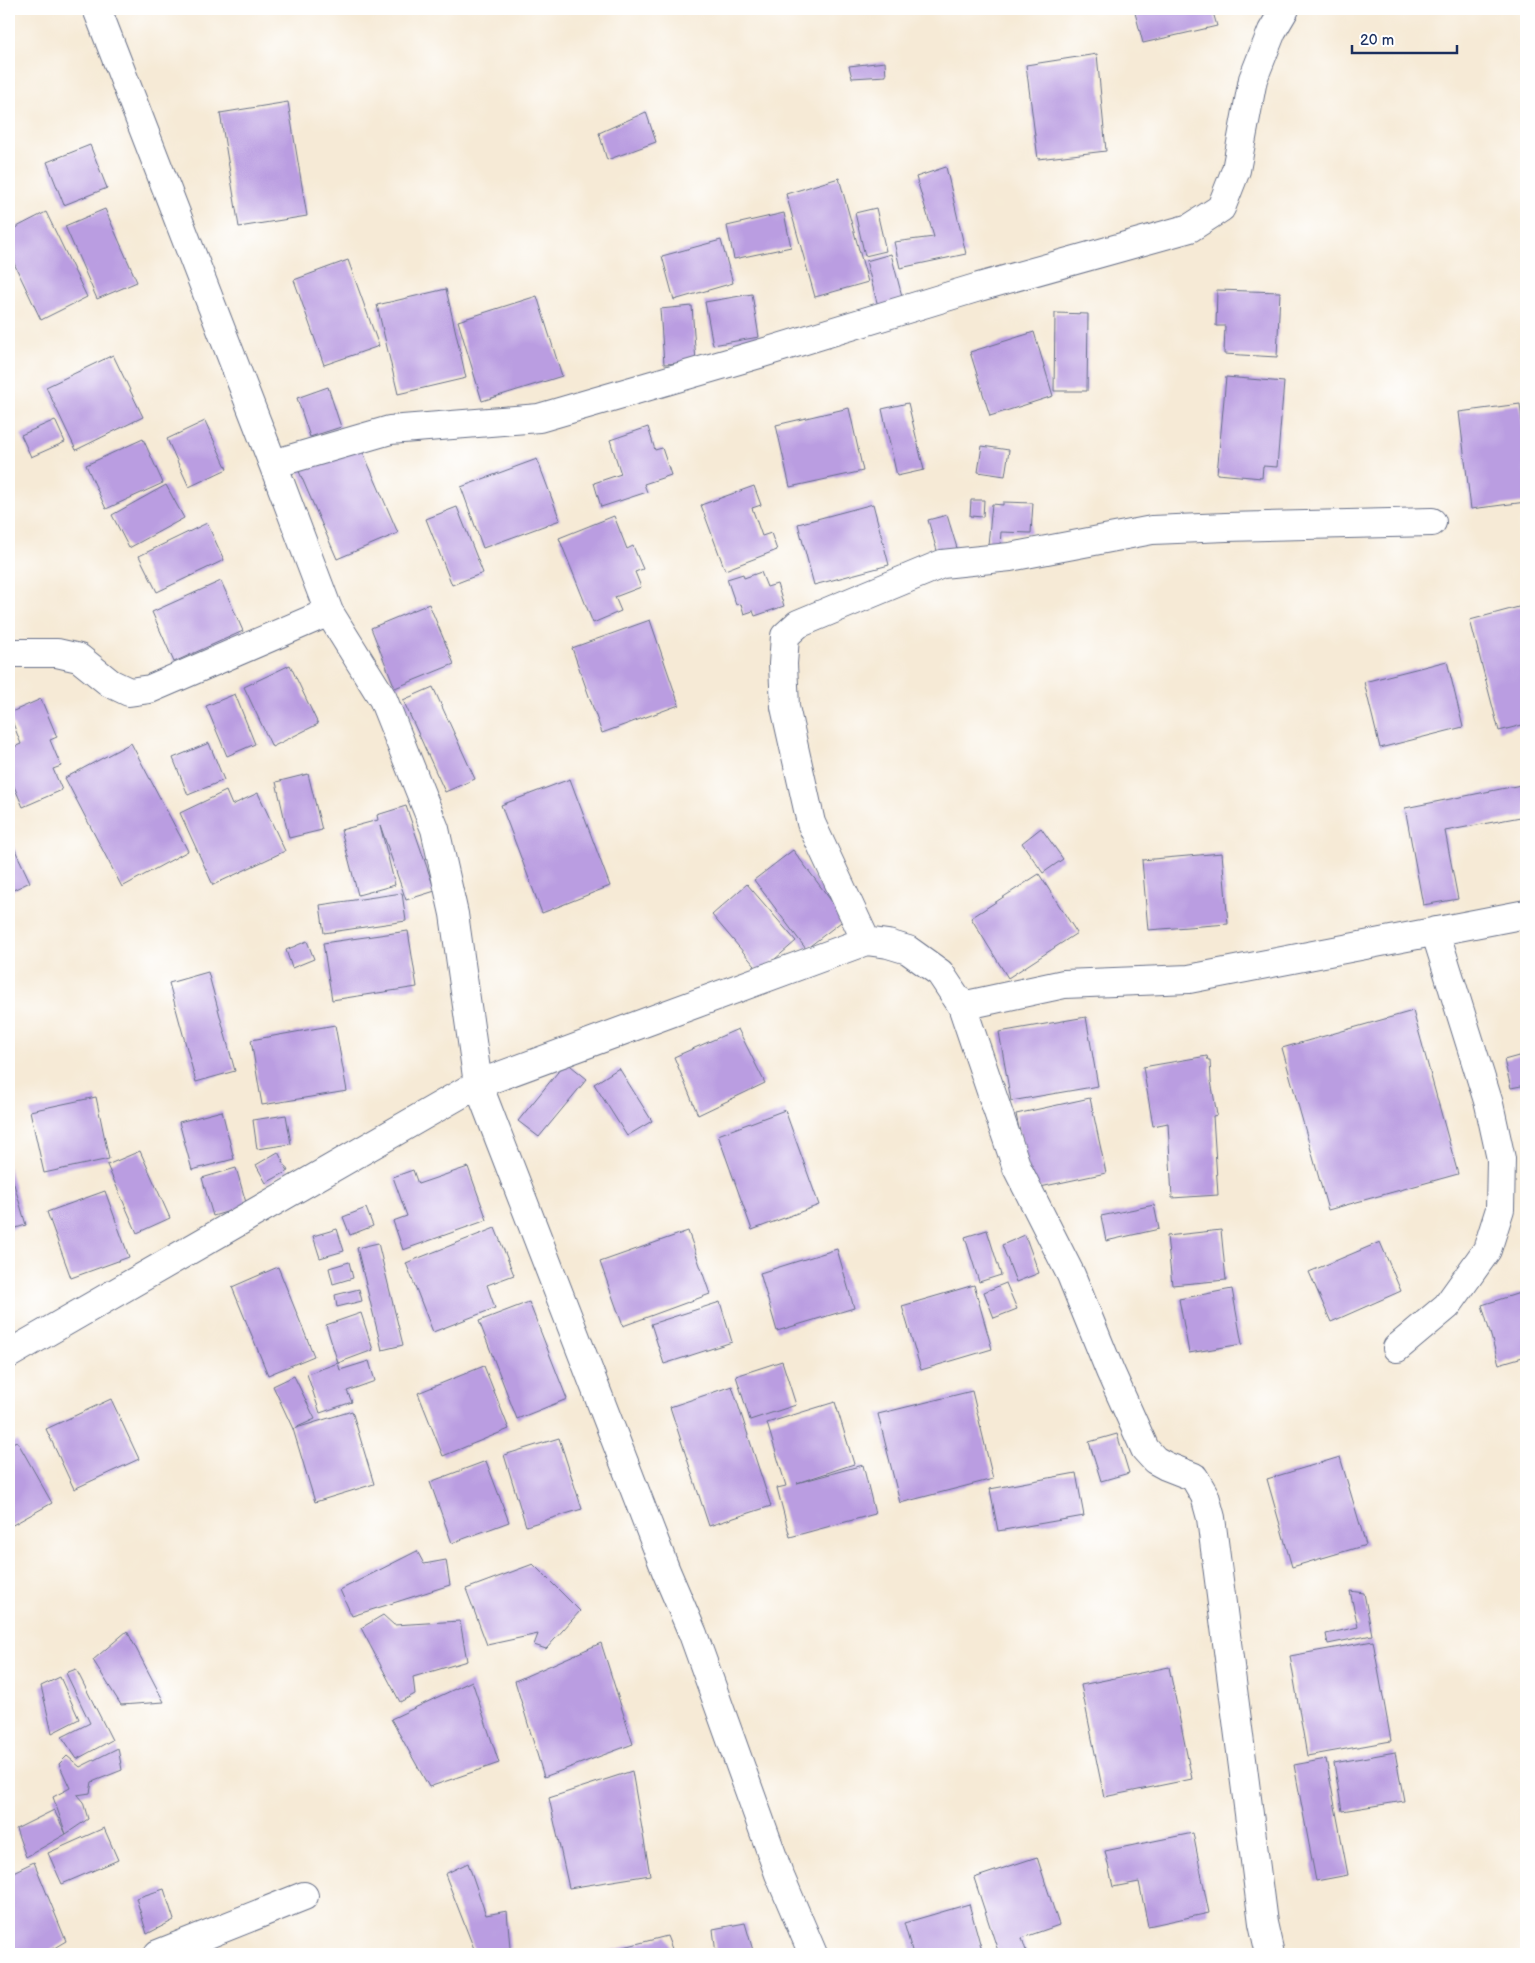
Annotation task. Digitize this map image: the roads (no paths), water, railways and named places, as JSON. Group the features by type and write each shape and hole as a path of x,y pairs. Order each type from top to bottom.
{"street":[{"path":"97,9 329,612 383,699 434,830 454,914 478,1084 663,1562 693,1634 779,1874 814,1954"},
{"path":"273,464 390,430 539,418 979,287 1190,228 1221,208 1236,170 1253,79 1272,31 1286,9"},
{"path":"866,941 811,823 790,734 785,707 783,664 785,636 798,624 942,564 1010,557 1152,530 1226,526 1432,522"},
{"path":"9,653 57,653 79,658 110,683 129,692 150,689 329,612"},
{"path":"962,1006 1064,984 1189,979 1526,914"},
{"path":"1397,1348 1447,1306 1487,1250 1500,1210 1502,1160 1489,1104 1435,931"},
{"path":"9,1354 478,1084 866,941 888,944 908,950 940,973 962,1006 1017,1168 1071,1275 1110,1371 1145,1449 1160,1463 1194,1478 1205,1496 1211,1518 1263,1923 1270,1954"},
{"path":"158,1954 193,1948 304,1896"}]}
